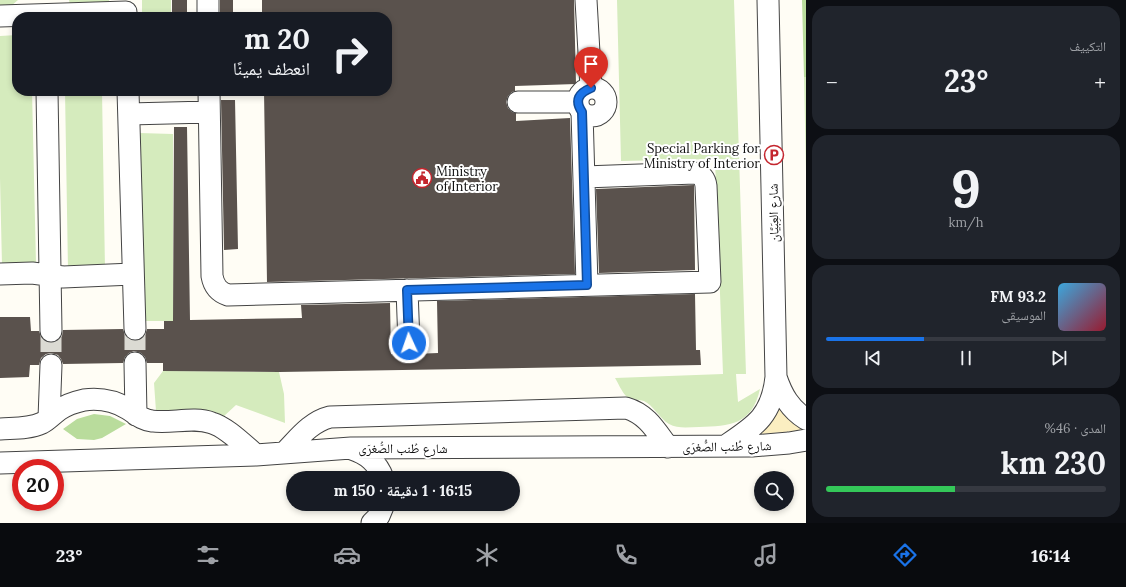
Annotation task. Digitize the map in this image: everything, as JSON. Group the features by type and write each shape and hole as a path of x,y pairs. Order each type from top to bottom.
{"street":[{"path":"208,0 208,12"},
{"path":"586,0 583,101 587,285"},
{"name":"شارع العِبَيَّان","path":"725,446 748,432 765,413 771,402 776,377 768,0"},
{"path":"31,12 46,10 126,10"},
{"path":"0,16 12,14"},
{"path":"47,96 50,331"},
{"path":"128,96 134,329"},
{"path":"209,96 212,276 213,283 217,289 228,295 710,282 706,186 703,177 700,174 584,177"},
{"path":"518,102 583,101"},
{"path":"129,114 209,112"},
{"path":"0,274 32,273 71,277 133,274"},
{"path":"407,290 409,343"},
{"path":"135,363 136,415"},
{"path":"49,418 51,365"},
{"name":"شارع العِبَيَّان","path":"776,377 781,392 789,405 806,419"},
{"path":"0,428 34,426 71,404 84,400 97,399 119,404 136,415 152,421 211,422 219,426 256,455"},
{"path":"284,453 310,427 322,419 330,416 626,408 638,412 645,417 668,447"},
{"name":"شارع طُنب الصُّغرَى","path":"0,463 256,455 351,448 725,446 771,445 806,440"},
{"path":"351,448 363,453 373,460 380,471"},
{"path":"372,523 379,516 381,511"}],"green space":[{"path":"0,0 18,0 4,12 0,12"},
{"path":"69,0 109,0 109,5 70,5"},
{"path":"142,0 171,0 171,12 142,12"},
{"path":"617,0 734,0 746,374 736,374 738,402 760,389 756,401 745,417 730,424 710,427 672,426 644,401 630,399 626,396 615,378 723,374 715,159 621,161"},
{"path":"802,0 806,0 806,77 804,77"},
{"path":"12,35 12,96 32,96 36,264 2,265 0,178 0,36"},
{"path":"804,77 806,77 806,173"},
{"path":"65,96 102,96 105,269 68,270"},
{"path":"139,133 173,134 173,321 140,321"},
{"path":"163,371 279,372 284,394 285,423 236,405 223,417 156,411 154,383"},
{"path":"94,414 110,416 126,424 102,438 94,440 77,439 63,429 77,419"}],"sand":[{"path":"780,404 806,429 806,430 761,434"}],"building":[{"path":"172,0 187,0 187,12 172,12"},
{"path":"220,0 233,0 233,12 220,12"},
{"name":"Ministry of Interior","path":"262,0 574,0 576,84 515,86 515,91 508,96 506,102 508,108 512,112 516,113 516,121 570,118 575,274 267,282 264,96 392,96 392,12 262,12"},
{"path":"221,100 235,100 238,249 224,250"},
{"path":"174,127 187,127 190,320 302,318 301,305 390,303 391,354 410,355 438,353 437,301 695,294 696,350 700,350 701,365 279,372 163,371 163,363 147,363 145,357 141,353 134,351 125,357 123,363 63,364 58,355 51,353 46,354 41,358 39,365 30,365 29,377 0,378 0,317 30,317 31,331 39,331 41,337 45,341 51,343 57,341 62,336 63,330 123,329 125,335 129,339 136,341 145,335 147,329 164,329 164,321 173,321"},
{"path":"694,185 695,270 599,273 596,189"}],"tunnel":[{"path":"135,329 135,363"},
{"path":"51,331 51,365"}],"place":[{"name":"Special Parking for Ministry of Interior","path":"774,155"},
{"name":"Ministry of Interior","path":"422,178"}],"route":[{"path":"409,343 407,290 587,285 582,112 578,102 580,95 584,90 591,88"}]}
